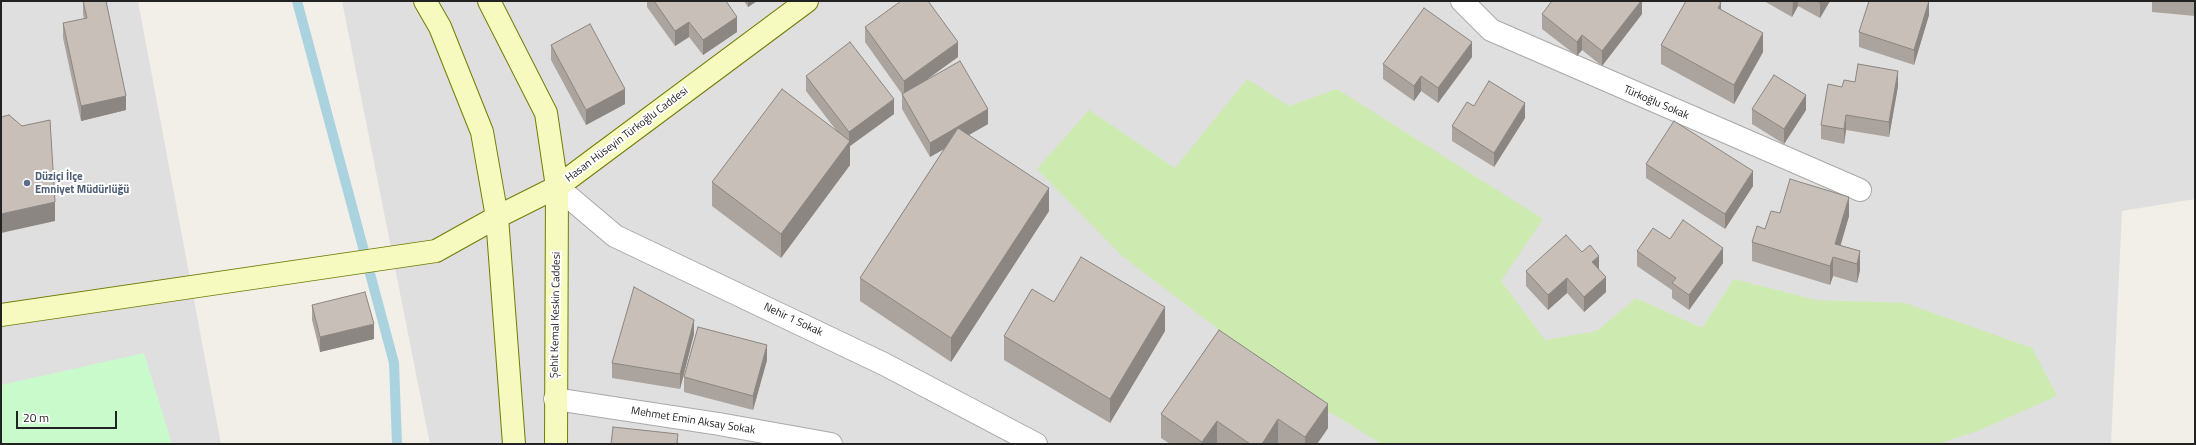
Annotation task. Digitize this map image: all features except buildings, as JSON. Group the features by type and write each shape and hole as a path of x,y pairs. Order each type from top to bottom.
{"street":[{"path":"425,1 440,27 482,132 497,217 514,444"},
{"name":"Şehit Kemal Keskin Caddesi","path":"489,1 546,114 557,187 556,444"},
{"name":"Hasan Hüseyin Türkoğlu Caddesi","path":"1,315 436,251 497,217 557,187 807,1"},
{"name":"Türkoğlu Sokak","path":"1462,1 1491,30 1860,190"},
{"name":"Nehir 1 Sokak","path":"557,187 615,236 884,364 1036,444"},
{"name":"Mehmet Emin Aksay Sokak","path":"555,399 718,424 831,444"}],"shaded area":[{"path":"1,1 138,1 221,444 1,444"},
{"path":"342,1 2195,1 2195,199 2122,211 2111,444 430,444"}],"green space":[{"path":"1247,79 1289,106 1337,89 1543,219 1501,281 1545,340 1597,331 1636,298 1702,328 1734,279 1816,300 1905,303 2032,348 2057,396 1980,430 1938,444 1382,444 1318,405 1122,256 1037,169 1089,110 1175,168"},
{"path":"144,353 172,444 1,444 1,385"}],"waterway":[{"path":"297,1 394,363 397,444"}],"place":[{"name":"Düziçi İlçe Emniyet Müdürlüğü","path":"27,183"}]}
